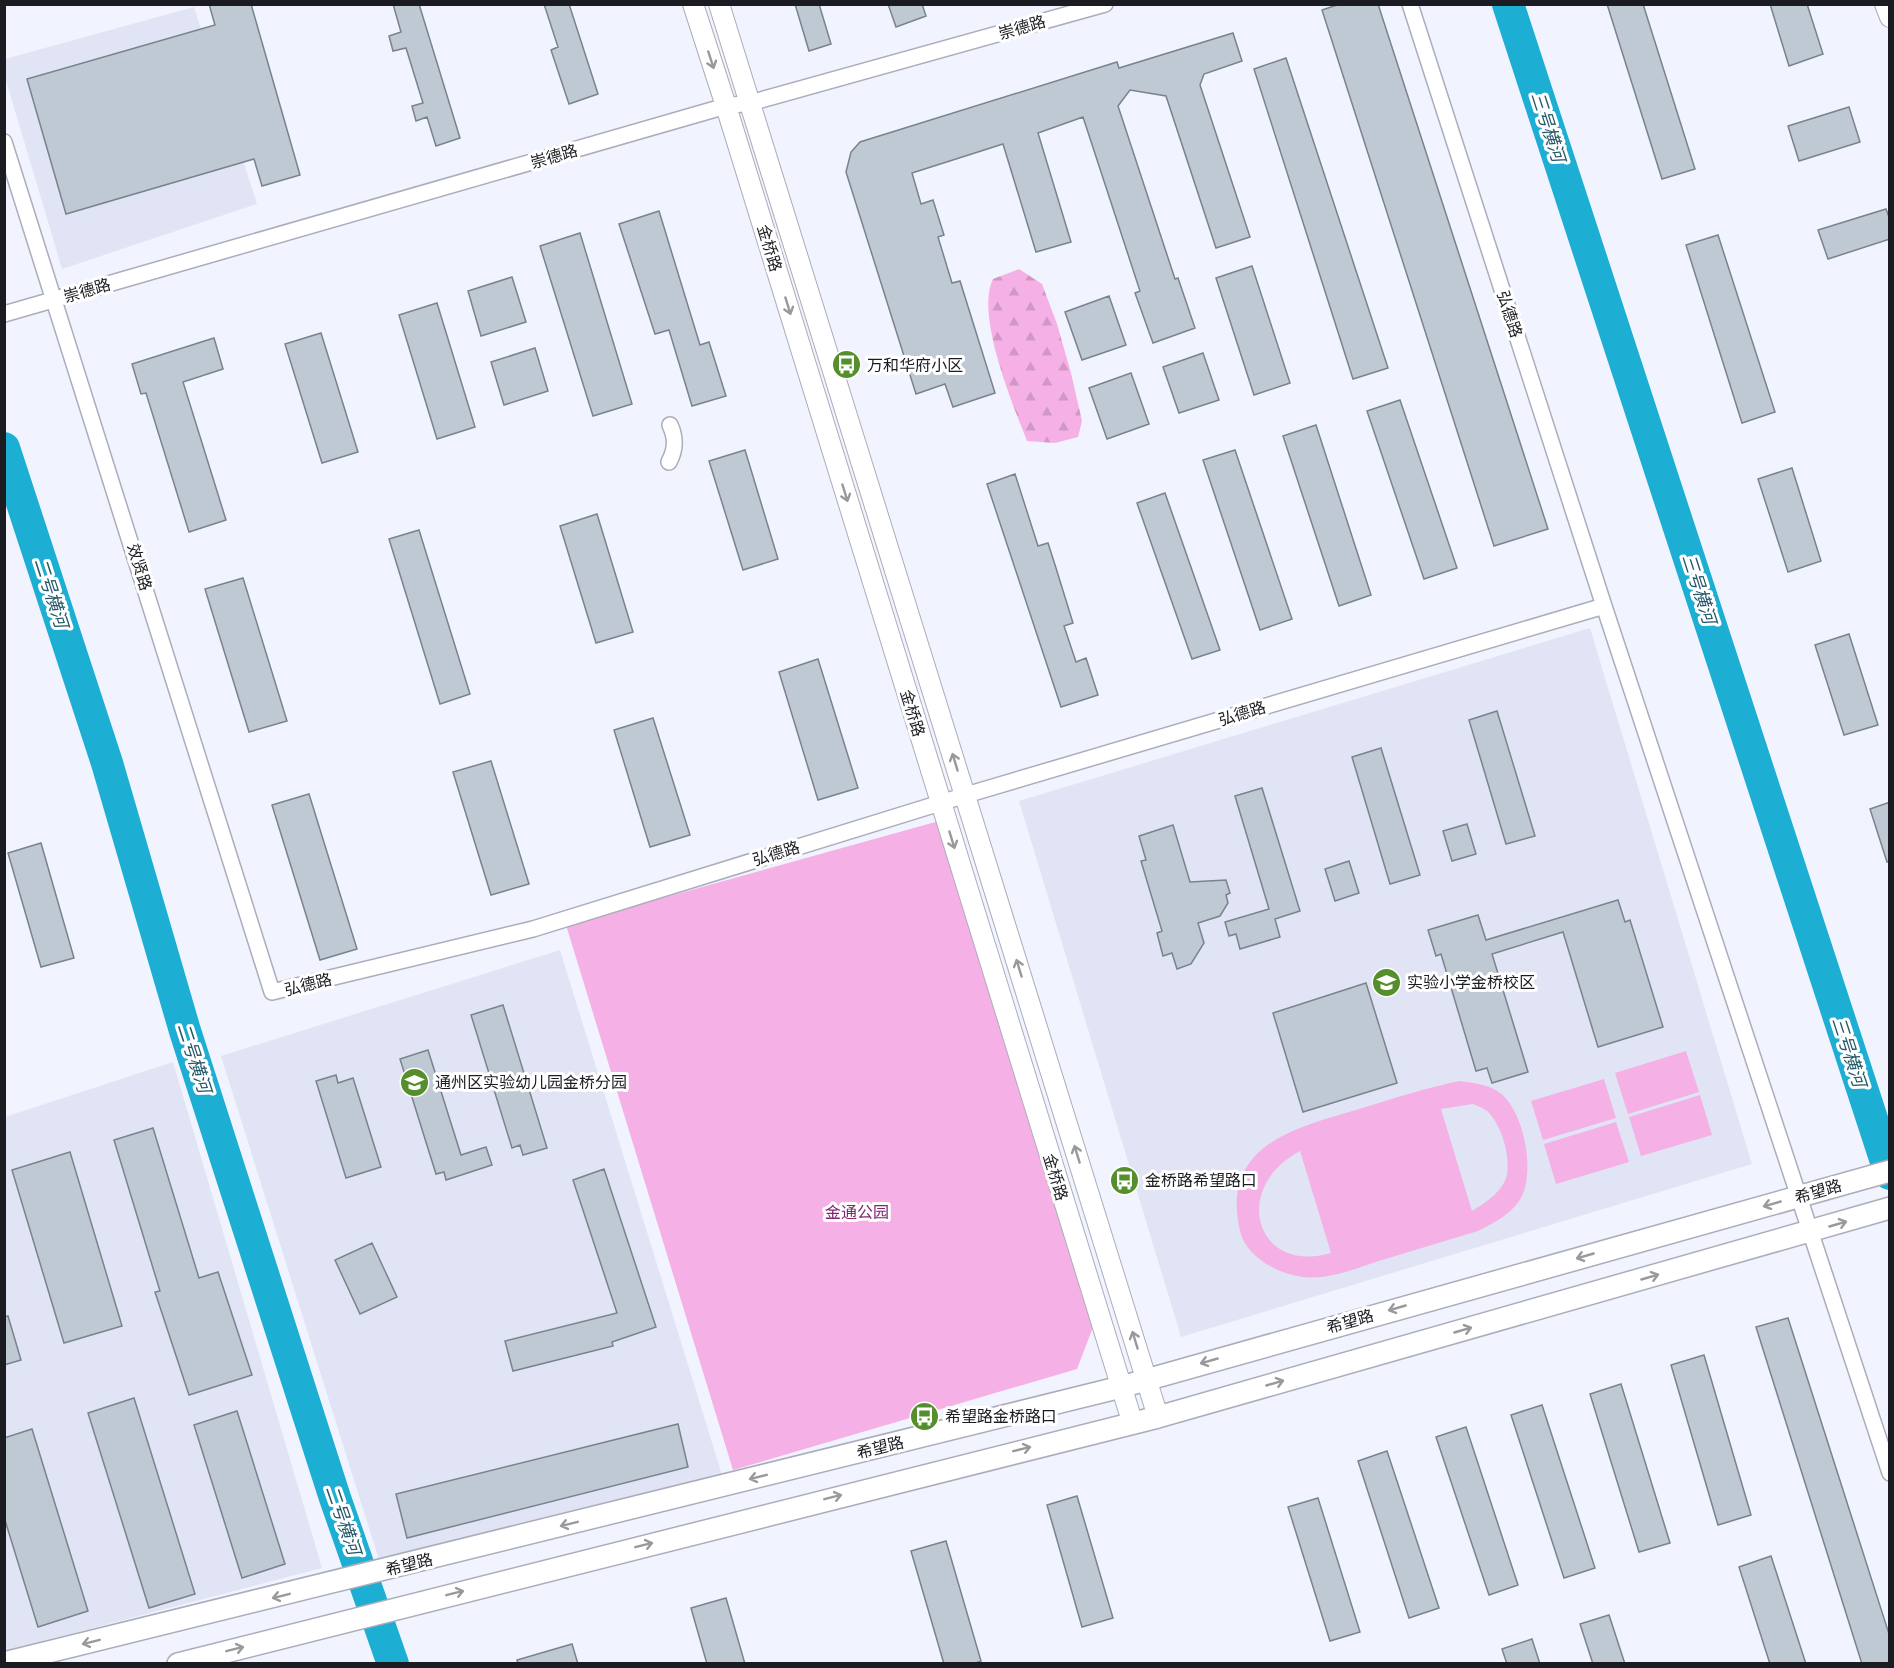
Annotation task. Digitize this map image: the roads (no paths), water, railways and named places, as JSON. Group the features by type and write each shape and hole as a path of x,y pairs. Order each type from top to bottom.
{"main road":[{"name":"希望路","path":"4,1663 1120,1387 1890,1172"},
{"path":"178,1664 1132,1421 1158,1417 1890,1208"}],"street":[{"name":"金桥路","path":"693,4 1132,1421"},
{"name":"金桥路","path":"719,4 1158,1417"},
{"name":"崇德路","path":"4,314 726,106 750,103 1105,4"},
{"name":"弘德路","path":"272,992 533,929 966,795 1604,606 1410,4"},
{"path":"1886,4 1890,17"},
{"name":"效贤路","path":"4,142 56,299 272,992"},
{"path":"669,462 675,452 674,436 670,425"},
{"path":"1604,606 1890,1473"}],"waterway":[{"name":"三号横河","path":"1508,4 1890,1174"},
{"name":"二号横河","path":"4,448 107,763 185,1031 335,1498 393,1664"}],"place":[{"name":"万和华府小区","path":"846,365"},
{"name":"实验小学金桥校区","path":"1386,982"},
{"name":"通州区实验幼儿园金桥分园","path":"414,1082"},
{"name":"金桥路希望路口","path":"1124,1180"},
{"name":"希望路金桥路口","path":"924,1416"}],"park label":[{"name":"金通公园","path":"857,1212"}]}
